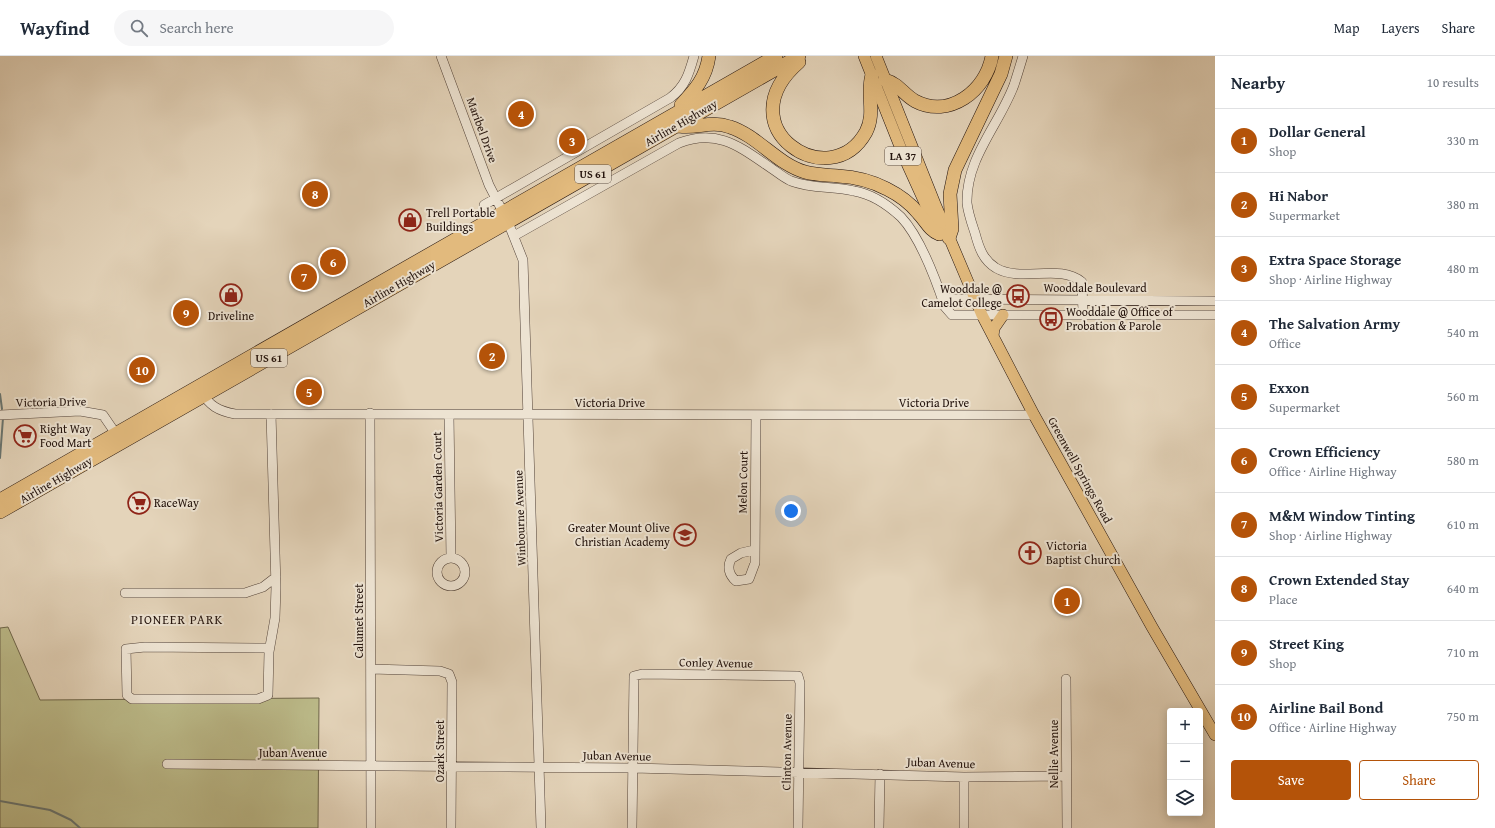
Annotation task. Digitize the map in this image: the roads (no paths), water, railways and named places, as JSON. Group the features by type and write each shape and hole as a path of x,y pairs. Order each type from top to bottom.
{"highway":[{"path":"679,112 681,104 691,95 702,81 709,56"},
{"name":"Airline Highway","path":"0,512 21,494 506,217 679,112 776,56"},
{"path":"800,56 799,62 787,73 779,84 774,95 773,108 775,122 780,135 791,147 804,154 822,158 833,156 849,150 860,141 867,130 871,117 872,105 869,84 872,75"},
{"name":"Airline Highway","path":"506,217 678,125 800,56"},
{"path":"885,80 895,83 906,95 920,103 934,106 948,106 959,102 976,89 987,74 992,56"},
{"path":"678,125 687,127 709,123 729,126 746,134 787,164 800,170 813,174 853,177 876,184 906,201 918,213 932,231 944,236 952,229 950,203 953,176 960,158 1001,74 1006,56"},
{"name":"Airline Highway","path":"0,500 21,494"}],"main road":[{"name":"Greenwell Springs Road","path":"864,56 905,159 982,315 1034,415 1152,627 1215,735"},
{"name":"Greenwell Springs Road","path":"876,56 944,236"},
{"path":"993,336 994,328 1003,315"}],"street":[{"name":"Maribel Drive","path":"441,56 496,198 506,217"},
{"path":"484,204 678,93 688,78 694,56"},
{"path":"1023,56 1014,86 976,159 968,182 967,204 979,247 984,258 997,268 1012,274 1074,275 1082,282 1083,315"},
{"path":"514,236 679,143 693,137 708,137 723,140 739,146 790,180 810,187 854,191 873,197 887,205 902,218 917,240 945,307 952,315 1215,315"},
{"name":"Winbourne Avenue","path":"506,217 523,260 525,281 541,828"},
{"name":"Wooddale Boulevard","path":"940,293 947,298 974,299 1215,301"},
{"name":"Victoria Drive","path":"201,391 212,406 222,411 235,414 1034,415"},
{"name":"Victoria Drive","path":"0,415 80,411 103,415 117,439"},
{"path":"269,648 145,647 126,649 127,695 132,699 258,699 268,695 269,648 275,618 276,577 271,414"},
{"name":"Calumet Street","path":"370,414 371,828"},
{"name":"Victoria Garden Court","path":"449,415 452,558"},
{"name":"Melon Court","path":"754,550 756,415"},
{"path":"125,593 245,593 264,587 276,577"},
{"name":"Ozark Street","path":"371,669 440,671 449,674 452,682 451,828"},
{"name":"Conley Avenue","path":"633,768 634,676 642,674 798,676"},
{"name":"Clinton Avenue","path":"798,676 800,683 798,828"},
{"name":"Nellie Avenue","path":"1066,679 1067,828"},
{"name":"Juban Avenue","path":"167,764 452,765 964,776 1066,776"},
{"path":"632,828 633,768"},
{"path":"879,828 880,774"},
{"path":"964,776 964,828"}],"waterway":[{"path":"0,394 2,409"},
{"path":"0,458 3,418"},
{"path":"0,801 50,810 71,820 80,828"}],"place":[{"name":"The Salvation Army","path":"521,114"},
{"name":"Extra Space Storage","path":"572,141"},
{"name":"Crown Extended Stay","path":"315,194"},
{"name":"Trell Portable Buildings","path":"410,220"},
{"name":"Crown Efficiency","path":"333,262"},
{"name":"M&M Window Tinting","path":"304,277"},
{"name":"Driveline","path":"231,295"},
{"name":"Wooddale @ Camelot College","path":"1018,296"},
{"name":"Street King","path":"186,313"},
{"name":"Wooddale @ Office of Probation & Parole","path":"1051,319"},
{"name":"Hi Nabor","path":"492,356"},
{"name":"Airline Bail Bond","path":"142,370"},
{"name":"Exxon","path":"309,392"},
{"name":"Right Way Food Mart","path":"25,436"},
{"name":"RaceWay","path":"139,503"},
{"name":"Greater Mount Olive Christian Academy","path":"685,535"},
{"name":"Victoria Baptist Church","path":"1030,553"},
{"name":"Dollar General","path":"1067,601"}],"district":[{"name":"PIONEER PARK","path":"177,619"}]}
